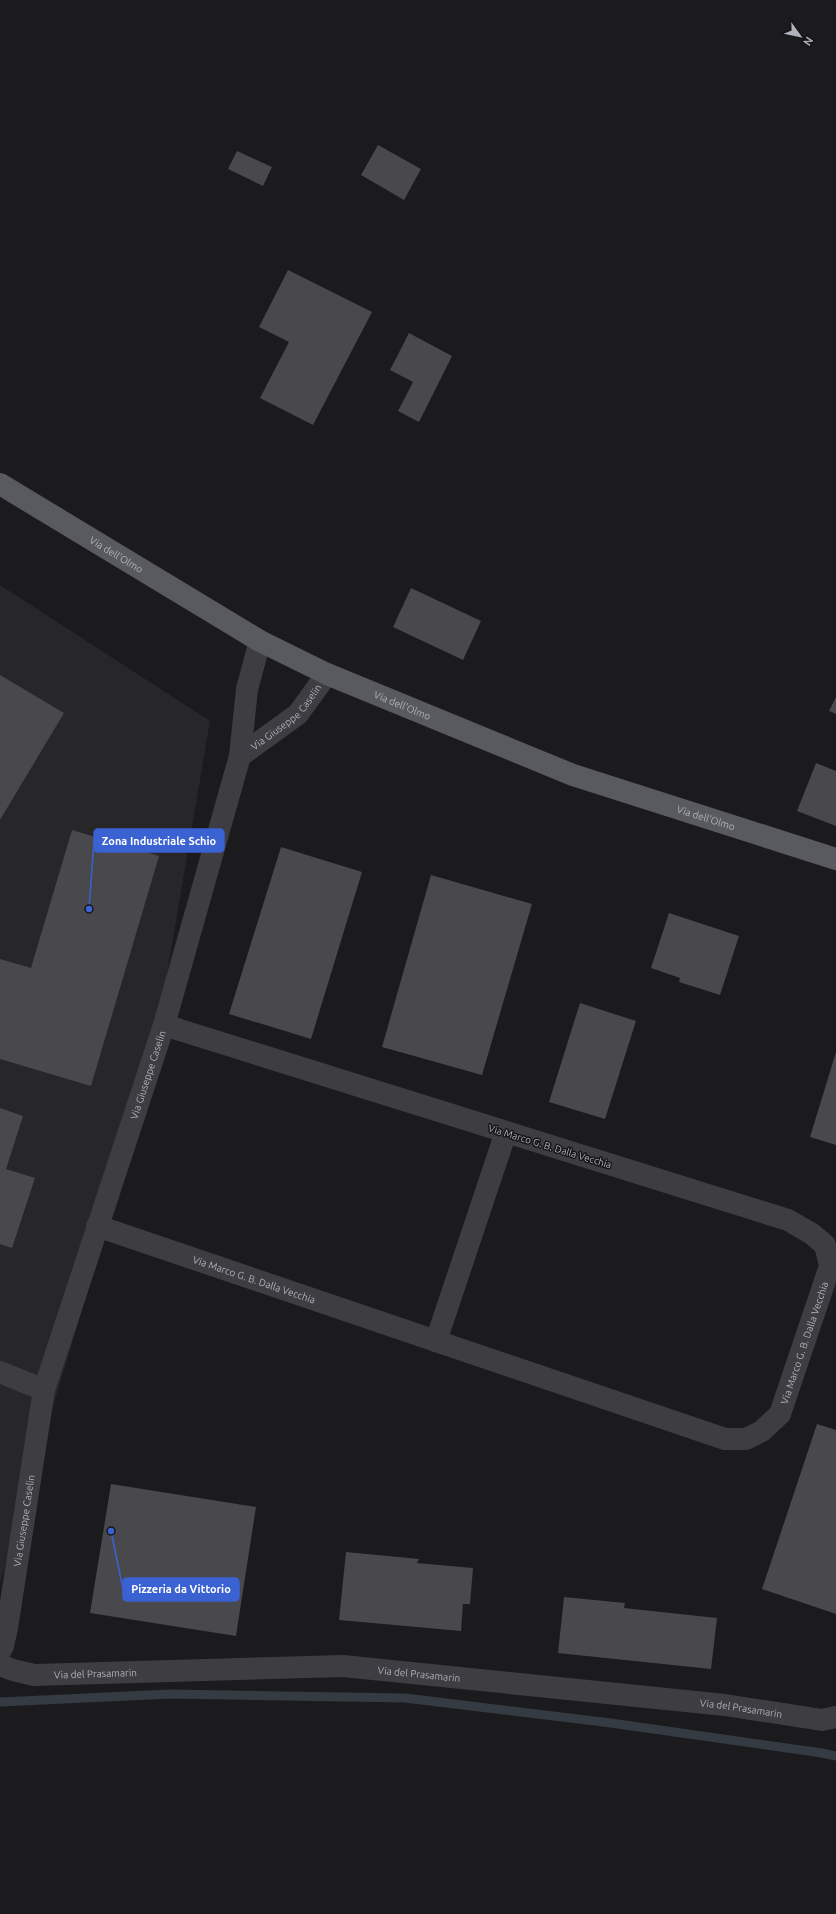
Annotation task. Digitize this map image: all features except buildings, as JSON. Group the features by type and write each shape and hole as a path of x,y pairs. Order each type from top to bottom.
{"main road":[{"name":"Via dell'Olmo","path":"0,484 260,641 327,674 573,775 836,858"}],"street":[{"name":"Via Giuseppe Caselin","path":"0,1651 3,1646 7,1628 44,1390 164,1025 240,756 247,689 260,641"},
{"name":"Via Giuseppe Caselin","path":"240,756 298,714 327,674"},
{"name":"Via Marco G. B. Dalla Vecchia","path":"98,1226 725,1438 746,1439 762,1431 780,1414 830,1266 825,1245 812,1234 788,1220 164,1025"},
{"path":"436,1340 506,1132"},
{"path":"0,1372 44,1390"},
{"name":"Via del Prasamarin","path":"0,1665 34,1675 343,1666 725,1705 822,1720 836,1718"}],"shaded area":[{"path":"0,585 210,721 146,1098 0,1583"}],"waterway":[{"path":"0,1702 171,1694 405,1698 611,1723 836,1756"}],"place":[{"name":"Zona Industriale Schio","path":"89,909"},
{"name":"Pizzeria da Vittorio","path":"111,1531"}]}
